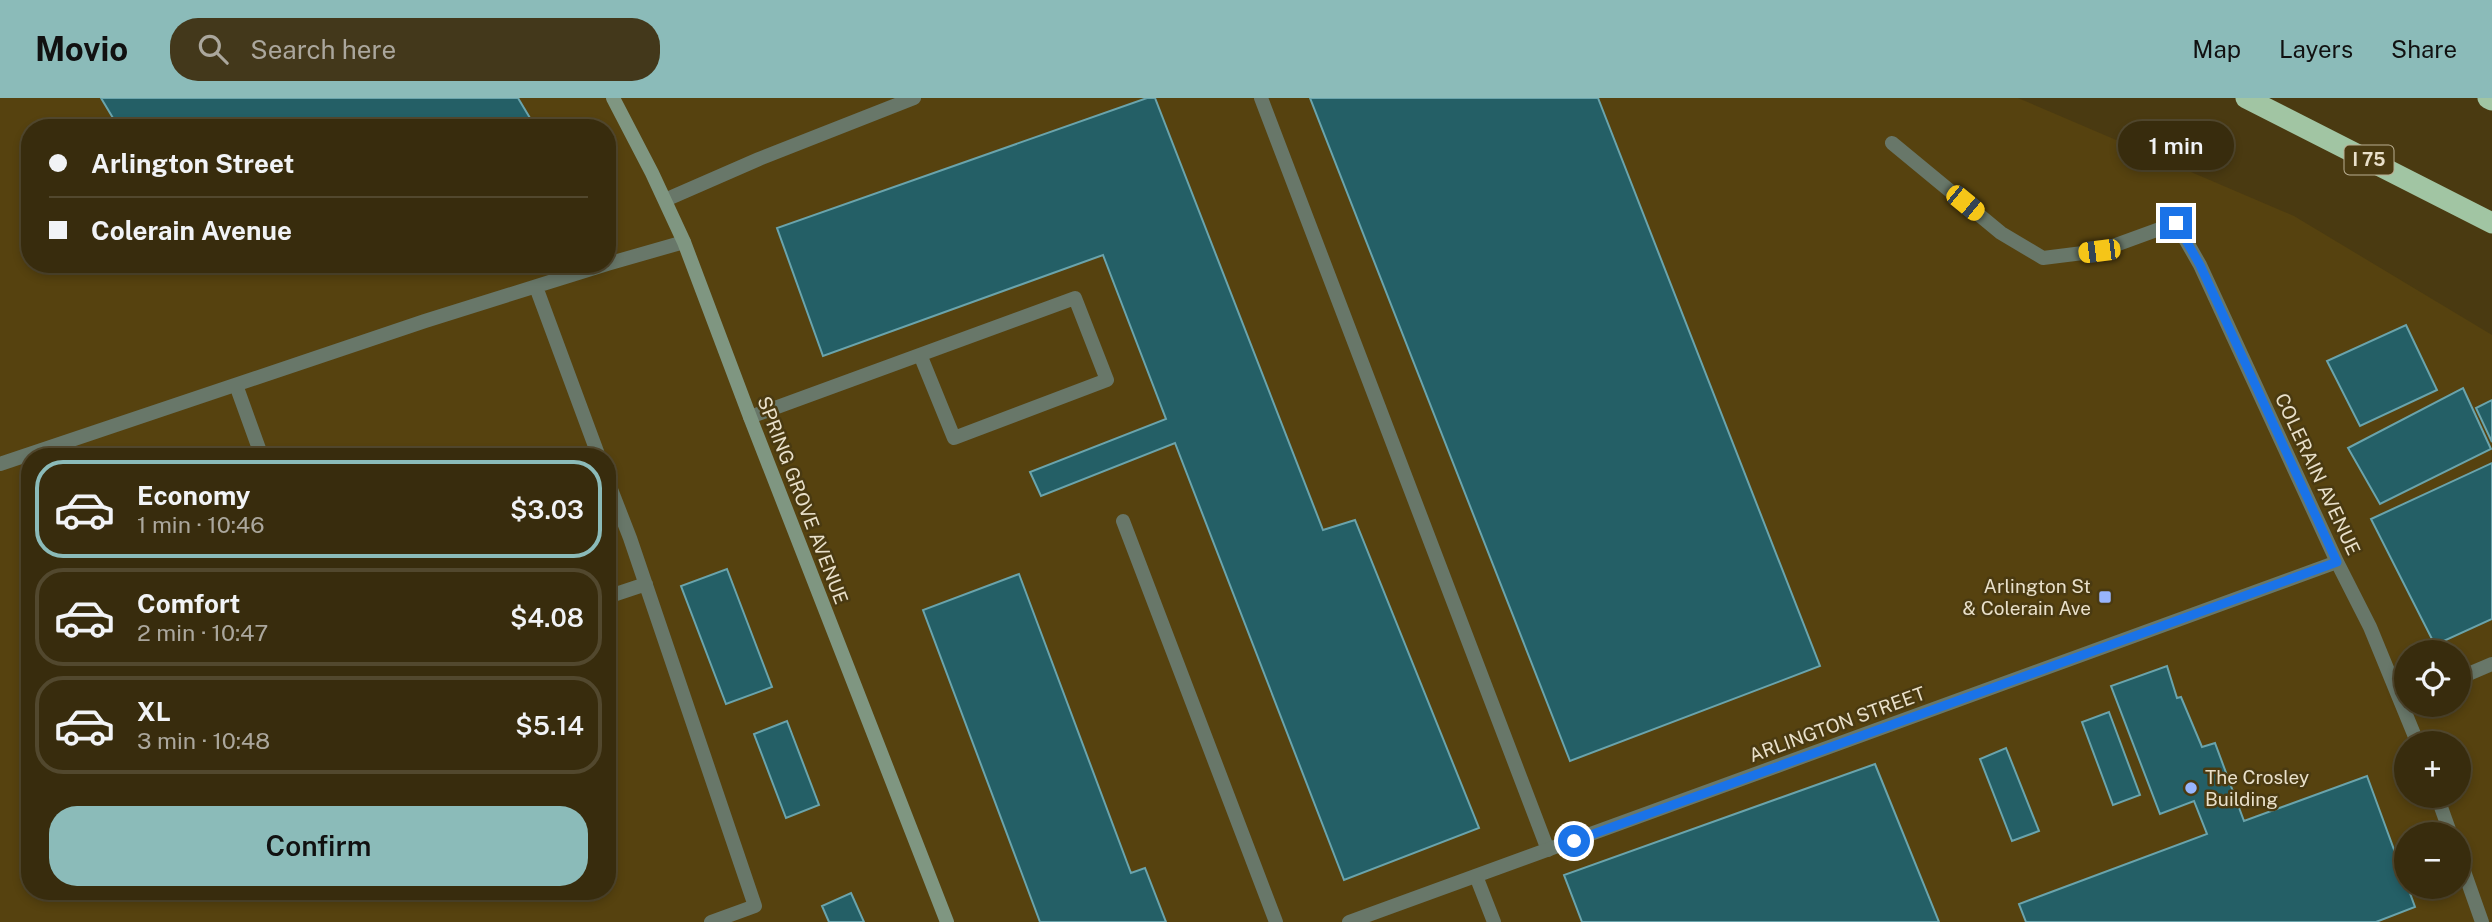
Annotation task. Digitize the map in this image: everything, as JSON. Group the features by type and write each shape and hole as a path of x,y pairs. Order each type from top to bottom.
{"highway":[{"name":"I 75","path":"2246,98 2492,222"}],"main road":[{"name":"SPRING GROVE AVENUE","path":"613,98 684,242 947,922"}],"street":[{"path":"665,200 914,98"},
{"path":"1261,98 1548,850"},
{"name":"COLERAIN AVENUE","path":"1892,143 2001,233 2043,258 2099,251 2176,223 2200,265 2394,679"},
{"path":"616,261 684,242"},
{"path":"44,448 425,321 579,273"},
{"path":"536,287 596,448"},
{"path":"750,417 1075,298 1107,380 954,438 921,356"},
{"path":"236,385 259,448"},
{"path":"1,462 21,455"},
{"path":"616,503 755,906 711,922"},
{"path":"1123,521 1276,922"},
{"name":"ARLINGTON STREET","path":"1349,922 2337,562"},
{"path":"616,594 646,584"},
{"path":"2471,673 2492,664"},
{"path":"1476,876 1494,922"},
{"path":"2471,891 2482,922"}],"shaded area":[{"path":"0,98 2018,98 2294,216 2492,335 2492,922 0,922"}],"building":[{"path":"101,98 518,98 531,119 114,119"},
{"path":"1147,98 1155,98 1323,530 1355,520 1479,828 1344,880 1175,443 1041,496 1030,472 1166,419 1103,255 823,356 777,228"},
{"path":"1310,98 1598,98 1820,666 1570,761"},
{"path":"2406,325 2437,390 2360,426 2327,361"},
{"path":"2463,388 2491,449 2380,504 2348,448"},
{"path":"2492,400 2492,442 2476,408"},
{"path":"2492,463 2492,619 2446,640 2432,640 2371,519"},
{"path":"727,569 772,687 726,704 681,586"},
{"path":"1019,574 1131,873 1145,868 1166,922 1040,922 923,610"},
{"name":"The Crosley Building","path":"2167,666 2177,698 2181,697 2202,747 2215,743 2244,821 2367,776 2394,850 2394,899 2412,899 2415,907 2376,922 2026,922 2019,904 2207,834 2194,801 2160,814 2111,686"},
{"path":"2109,712 2140,795 2113,805 2082,722"},
{"path":"787,721 819,805 786,818 754,734"},
{"path":"2006,748 2039,831 2012,841 1980,759"},
{"path":"1875,764 1939,922 1582,922 1564,875"},
{"path":"851,893 864,922 829,922 822,906"}],"place":[{"name":"Arlington St & Colerain Ave","path":"2105,597"},
{"name":"The Crosley Building","path":"2191,788"}],"route":[{"path":"1574,841 2337,562 2200,265 2176,223"}]}
